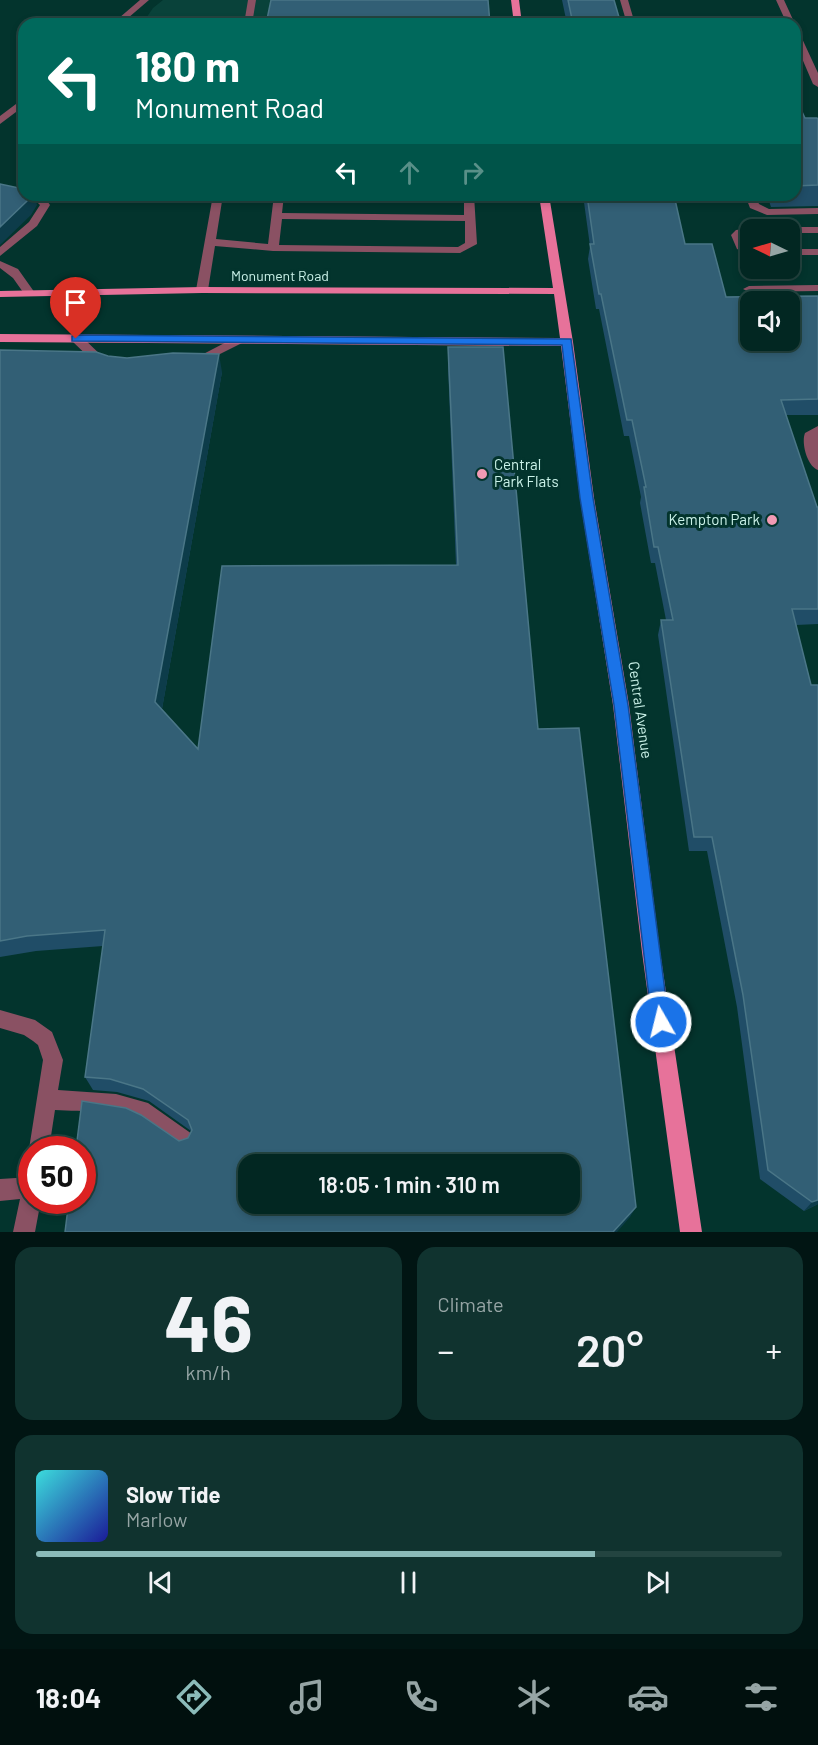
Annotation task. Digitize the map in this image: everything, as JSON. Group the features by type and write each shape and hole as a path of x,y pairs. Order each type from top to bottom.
{"main road":[{"path":"515,0 518,18"},
{"name":"Central Avenue","path":"545,201 560,291 587,498 621,705 651,952 691,1232"},
{"name":"Monument Road","path":"0,294 202,290 560,291"},
{"path":"0,338 567,342"}],"street":[{"path":"124,18 145,0"},
{"path":"249,18 252,0"},
{"path":"624,0 629,18"},
{"path":"780,0 789,18"},
{"path":"801,56 818,84"},
{"path":"0,121 18,106"},
{"path":"0,190 18,194"},
{"path":"0,253 45,210 42,201"},
{"path":"202,290 217,201"},
{"path":"273,248 278,201"},
{"path":"210,242 273,248 460,250 471,244 470,201"},
{"path":"752,201 754,206 767,212 818,211"},
{"path":"277,216 471,218"},
{"path":"800,231 818,230"},
{"path":"800,252 818,252"},
{"path":"0,264 8,266 19,276 28,293"},
{"path":"749,289 818,288"},
{"path":"76,339 103,364 119,369"},
{"path":"175,367 192,363 238,340"},
{"path":"818,430 810,436 810,444 818,465"},
{"path":"0,1019 28,1027 40,1034 45,1039 53,1060 41,1136"},
{"path":"47,1099 117,1104 148,1113 185,1141"},
{"path":"0,1190 18,1188"},
{"path":"24,1232 28,1214"}],"shaded area":[{"path":"163,0 485,0 486,18 146,18 153,8"}],"building":[{"path":"271,0 488,0 490,18 267,18"},
{"path":"568,0 614,0 619,18 572,18"},
{"path":"801,110 805,118 818,119 818,185 801,186"},
{"path":"0,184 18,188 18,201 27,201 0,227"},
{"path":"588,201 675,201 685,244 712,244 726,297 740,297 740,351 800,351 800,296 818,296 818,399 781,400 818,507 818,609 792,609 811,685 818,685 818,1200 812,1202 768,1170 743,995 712,837 694,837 661,620 673,620 658,547 654,547 644,487 646,487 632,420 627,420 601,294 599,294 590,244 594,244"},
{"path":"448,347 503,347 538,729 579,728 636,1207 613,1232 65,1232 67,1214 96,1214 96,1136 78,1136 82,1101 126,1108 141,1115 179,1141 188,1138 192,1130 188,1120 143,1089 110,1079 85,1077 105,930 27,936 0,941 0,350 96,352 127,358 173,353 219,354 155,702 198,749 222,566 458,565"}],"place":[{"name":"Central Park Flats","path":"482,474"},
{"name":"Kempton Park","path":"772,520"}],"route":[{"path":"76,339 567,342 587,498 621,705 661,1022"}]}
